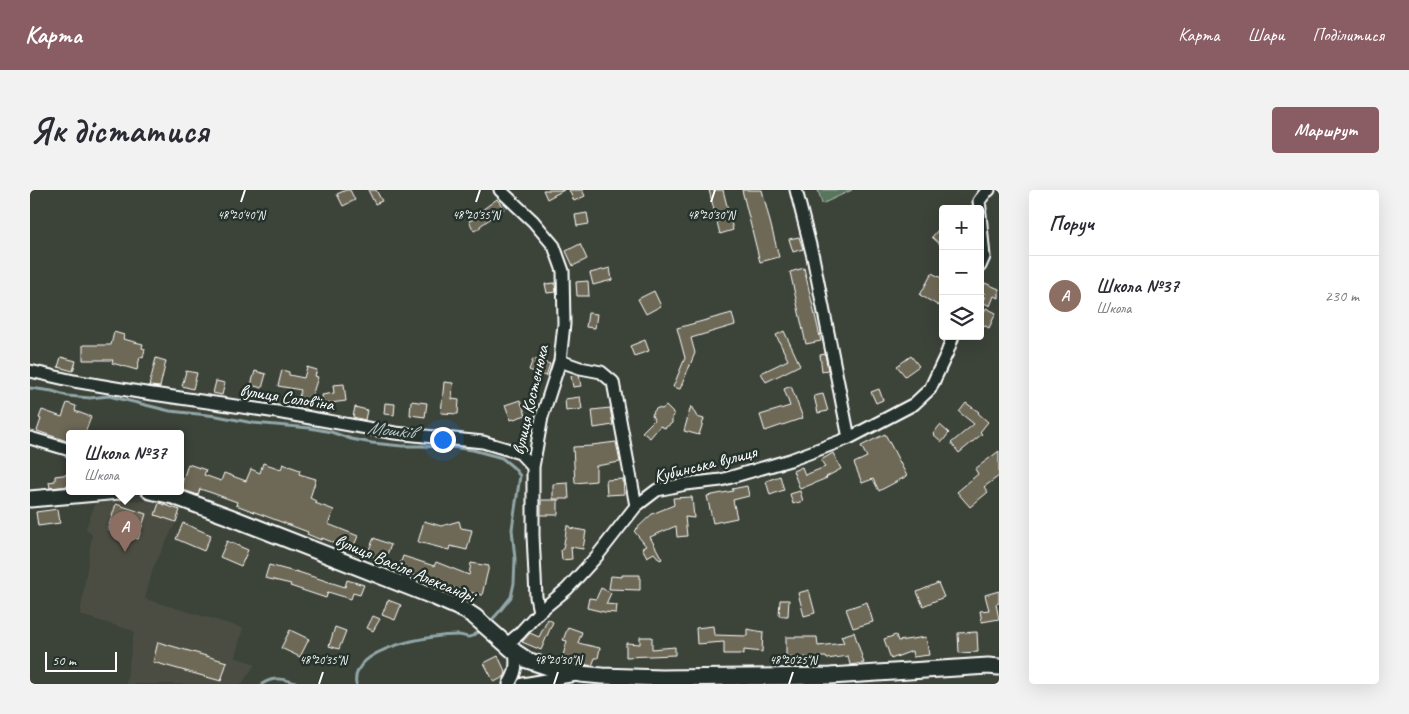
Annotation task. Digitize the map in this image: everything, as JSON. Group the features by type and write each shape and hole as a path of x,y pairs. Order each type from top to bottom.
{"main road":[{"path":"30,499 74,495"},
{"name":"вулиця Васіле Александрі","path":"168,495 423,592 466,611 527,660 580,674 662,678 830,676 988,666 999,667"}],"street":[{"name":"вулиця Костенюка","path":"500,190 533,221 554,246 563,272 564,324 560,361 542,417 533,467 533,535 538,612"},
{"path":"796,190 813,257 849,438"},
{"path":"980,205 979,201 989,190"},
{"name":"Кубинська вулиця","path":"511,648 519,634 538,612 567,589 597,556 636,506 658,490 686,484 721,480 790,460 849,438 914,404 930,389 952,340"},
{"path":"560,361 580,368 601,372 613,382 636,506"},
{"name":"вулиця Солов'їна","path":"30,371 74,381 277,412 395,434 483,442 520,453 533,467"},
{"path":"30,438 66,449"},
{"path":"509,684 515,674 517,663 511,648"},
{"path":"525,684 580,674"}],"shaded area":[{"path":"110,499 159,502 180,510 153,568 145,599 243,628 235,657 255,664 242,684 126,684 134,631 80,615 92,535 86,528 95,504"}],"green space":[{"path":"818,190 852,190 822,204"}],"building":[{"path":"350,190 355,200 343,206 337,194"},
{"path":"368,190 376,190 382,201 375,204"},
{"path":"543,190 564,190 547,199"},
{"path":"569,190 582,190 585,196 574,201"},
{"path":"709,190 723,190 733,230 720,234"},
{"path":"742,190 762,190 779,257 760,262"},
{"path":"497,199 504,209 474,231 469,221 480,216 478,213"},
{"path":"587,213 589,224 577,226 575,215"},
{"path":"939,229 939,243 932,237"},
{"path":"799,237 803,249 793,252 789,239"},
{"path":"580,244 587,259 573,266 566,251"},
{"path":"610,268 612,280 593,285 590,273"},
{"path":"804,268 821,341 806,344 790,272"},
{"path":"932,273 939,277 939,306 920,295"},
{"path":"588,281 589,296 577,296 576,282"},
{"path":"555,283 556,292 547,293 545,284"},
{"path":"985,283 999,289 999,298 994,296 990,306 984,303 986,294 984,293"},
{"path":"654,291 661,306 646,314 638,299"},
{"path":"986,308 996,313 989,328 984,325 984,312"},
{"path":"588,313 597,314 595,328 586,327"},
{"path":"732,313 735,325 691,338 695,353 680,389 673,387 685,358 677,328"},
{"path":"784,331 800,365 766,382 761,373 788,360 776,335"},
{"path":"114,332 124,335 123,339 143,344 142,348 145,349 143,358 140,357 137,370 112,363 113,360 83,360 83,345 111,345"},
{"path":"645,340 649,351 634,356 630,346"},
{"path":"825,354 828,370 822,371 820,355"},
{"path":"911,356 919,366 905,376 897,366"},
{"path":"61,357 76,361 73,371 58,367"},
{"path":"156,358 166,361 160,387 149,386"},
{"path":"533,359 550,364 546,376 529,370"},
{"path":"307,367 317,370 315,376 318,377 309,410 296,407 301,390 278,386 282,370 289,372 289,375 304,378"},
{"path":"186,371 197,373 193,389 182,386"},
{"path":"255,371 266,374 262,388 251,385"},
{"path":"579,375 581,386 573,387 571,376"},
{"path":"216,381 225,383 222,395 213,393"},
{"path":"444,382 453,383 452,399 459,400 458,414 441,413"},
{"path":"344,384 346,401 323,404 322,395 334,393 333,385"},
{"path":"791,386 803,418 765,431 760,415 790,406 784,389"},
{"path":"879,389 883,400 876,403 871,392"},
{"path":"823,394 828,411 818,413 814,396"},
{"path":"580,397 582,409 566,411 565,399"},
{"path":"520,400 526,415 511,420 505,405"},
{"path":"411,401 427,403 425,417 410,415"},
{"path":"67,403 76,406 75,411 91,417 86,430 66,430 66,441 37,431 42,410 62,417"},
{"path":"385,403 395,404 394,415 384,414"},
{"path":"966,403 979,412 988,422 980,432 982,434 959,453 951,443 974,424 959,412"},
{"path":"666,406 674,414 672,423 665,428 660,426 650,438 642,432 654,420 652,415 654,411 657,408 662,409"},
{"path":"691,406 697,417 704,419 699,435 684,431"},
{"path":"355,407 367,410 365,420 353,417"},
{"path":"610,408 613,425 594,428 592,410"},
{"path":"940,425 949,433 942,442 933,434"},
{"path":"885,434 907,476 879,491 873,479 862,483 854,463 867,457 861,446"},
{"path":"616,442 620,462 596,466 596,481 575,483 573,447"},
{"path":"999,451 999,476 984,487 988,492 970,507 957,492 978,474 975,469"},
{"path":"833,453 841,469 827,478 800,489 793,471 802,467 805,475 825,467 821,460"},
{"path":"263,463 281,469 283,464 300,470 299,474 316,479 310,498 316,501 315,503 334,510 328,524 358,536 352,550 322,538 321,540 307,534 308,532 236,505 237,502 212,493 200,489 198,495 184,490 184,476 188,464 206,470 204,475 221,481 224,473 246,481 251,469 260,473"},
{"path":"66,475 66,486 50,488 49,482 55,481 55,476"},
{"path":"780,476 784,490 770,495 766,481"},
{"path":"623,479 624,494 607,495 606,480"},
{"path":"568,483 569,499 553,499 553,484"},
{"path":"747,486 749,496 733,500 737,518 713,523 707,496"},
{"path":"800,491 803,501 793,504 790,494"},
{"path":"692,497 694,518 685,517 687,536 677,537 676,526 650,537 662,559 660,560 654,553 647,557 642,548 646,546 634,531 652,514 674,505 673,498"},
{"path":"541,500 558,500 558,515 541,515"},
{"path":"159,503 180,510 176,522 155,515"},
{"path":"116,504 146,514 138,539 108,529"},
{"path":"58,509 60,523 38,526 36,512"},
{"path":"424,521 441,526 459,521 461,528 472,530 467,550 450,546 449,550 418,542"},
{"path":"183,523 211,535 204,551 176,539"},
{"path":"567,526 586,531 583,549 571,547 572,559 562,560 561,550 563,549"},
{"path":"374,538 391,545 384,561 367,554"},
{"path":"227,541 248,550 241,566 220,557"},
{"path":"403,556 434,566 436,562 469,575 471,563 489,566 482,595 452,588 451,591 428,582 428,580 398,570"},
{"path":"269,565 345,587 347,580 364,585 360,595 353,593 351,599 328,592 326,598 290,586 291,584 265,578"},
{"path":"622,575 640,575 640,590 609,589 611,576 622,577"},
{"path":"938,583 944,597 923,606 917,592"},
{"path":"601,588 611,593 606,604 617,605 616,613 587,608 589,598 596,599"},
{"path":"809,590 815,613 804,616 798,593"},
{"path":"999,591 999,603 996,604 999,619 982,622 980,611 989,610 985,595"},
{"path":"388,600 401,605 395,620 382,615"},
{"path":"780,600 789,600 788,616 779,616"},
{"path":"867,602 873,622 853,628 846,609"},
{"path":"373,616 380,619 373,631 367,628"},
{"path":"548,619 553,622 541,650 522,642 530,633 539,637"},
{"path":"713,626 714,635 747,636 747,629 763,632 762,652 744,650 744,654 724,654 724,642 697,644 696,628"},
{"path":"335,627 346,631 339,649 329,646"},
{"path":"568,627 582,632 578,643 600,648 598,658 595,658 592,666 562,659 567,641 563,640"},
{"path":"290,630 309,639 300,657 281,648"},
{"path":"854,632 864,663 850,665 848,656 827,659 826,657 786,658 786,637 817,637 818,646 844,643 841,636"},
{"path":"977,632 978,652 959,653 958,633"},
{"path":"896,635 898,641 926,637 929,655 913,657 912,651 891,659 884,639"},
{"path":"640,637 652,637 652,649 675,647 675,655 626,657 626,643 640,644"},
{"path":"158,642 227,662 221,681 153,662"},
{"path":"498,656 506,673 504,677 494,682 484,663"}],"waterway":[{"name":"Мошків","path":"30,388 52,391 68,396 90,398 109,396 170,411 217,416 253,423 310,428 372,443 402,446 444,446 473,450 502,458 520,476 512,529 515,559 514,583 511,597 489,623"},
{"name":"Мошків","path":"356,684 358,671 366,661 379,652 430,637 458,635 469,637 482,629"},
{"name":"Мошків","path":"262,684 266,681 280,679 298,684"}],"place":[{"name":"Школа №37","path":"125,552"}]}
